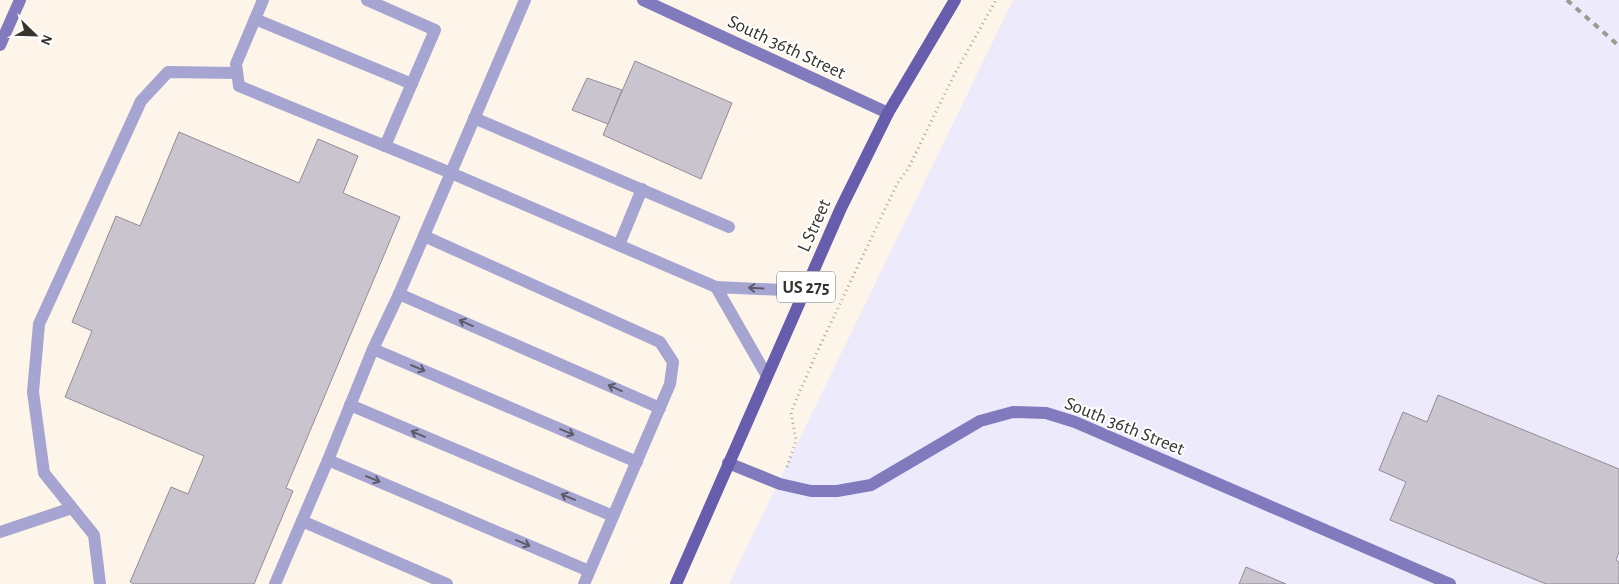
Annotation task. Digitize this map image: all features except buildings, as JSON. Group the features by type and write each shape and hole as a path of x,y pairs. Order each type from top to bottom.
{"main road":[{"name":"L Street","path":"676,584 841,208 888,113 955,0"}],"street":[{"path":"0,45 20,0"},
{"name":"South 36th Street","path":"643,0 888,113"},
{"name":"South 36th Street","path":"728,463 780,484 810,491 837,492 871,485 980,421 1013,412 1046,413 1075,422 1450,584"}],"lane":[{"path":"262,0 236,64 239,86 451,173 716,287 804,291"},
{"path":"368,0 435,30 385,146"},
{"path":"274,584 328,460 373,349 399,294 525,0"},
{"path":"255,19 412,84"},
{"path":"100,584 94,536 44,473 33,392 39,324 141,101 168,72 237,73"},
{"path":"474,118 729,227"},
{"path":"618,245 642,189"},
{"path":"424,236 660,342 673,362 670,384 584,584"},
{"path":"716,287 767,376"},
{"path":"399,294 660,408"},
{"path":"373,349 637,462"},
{"path":"350,405 613,516"},
{"path":"328,460 589,571"},
{"path":"0,532 72,508"},
{"path":"302,521 447,584"}],"path":[{"path":"780,484 796,441 791,412 897,184 908,169 953,78 996,0"}],"shaded area":[{"path":"1013,0 1619,0 1619,584 729,584"}],"railway":[{"path":"1567,0 1619,46"}]}
